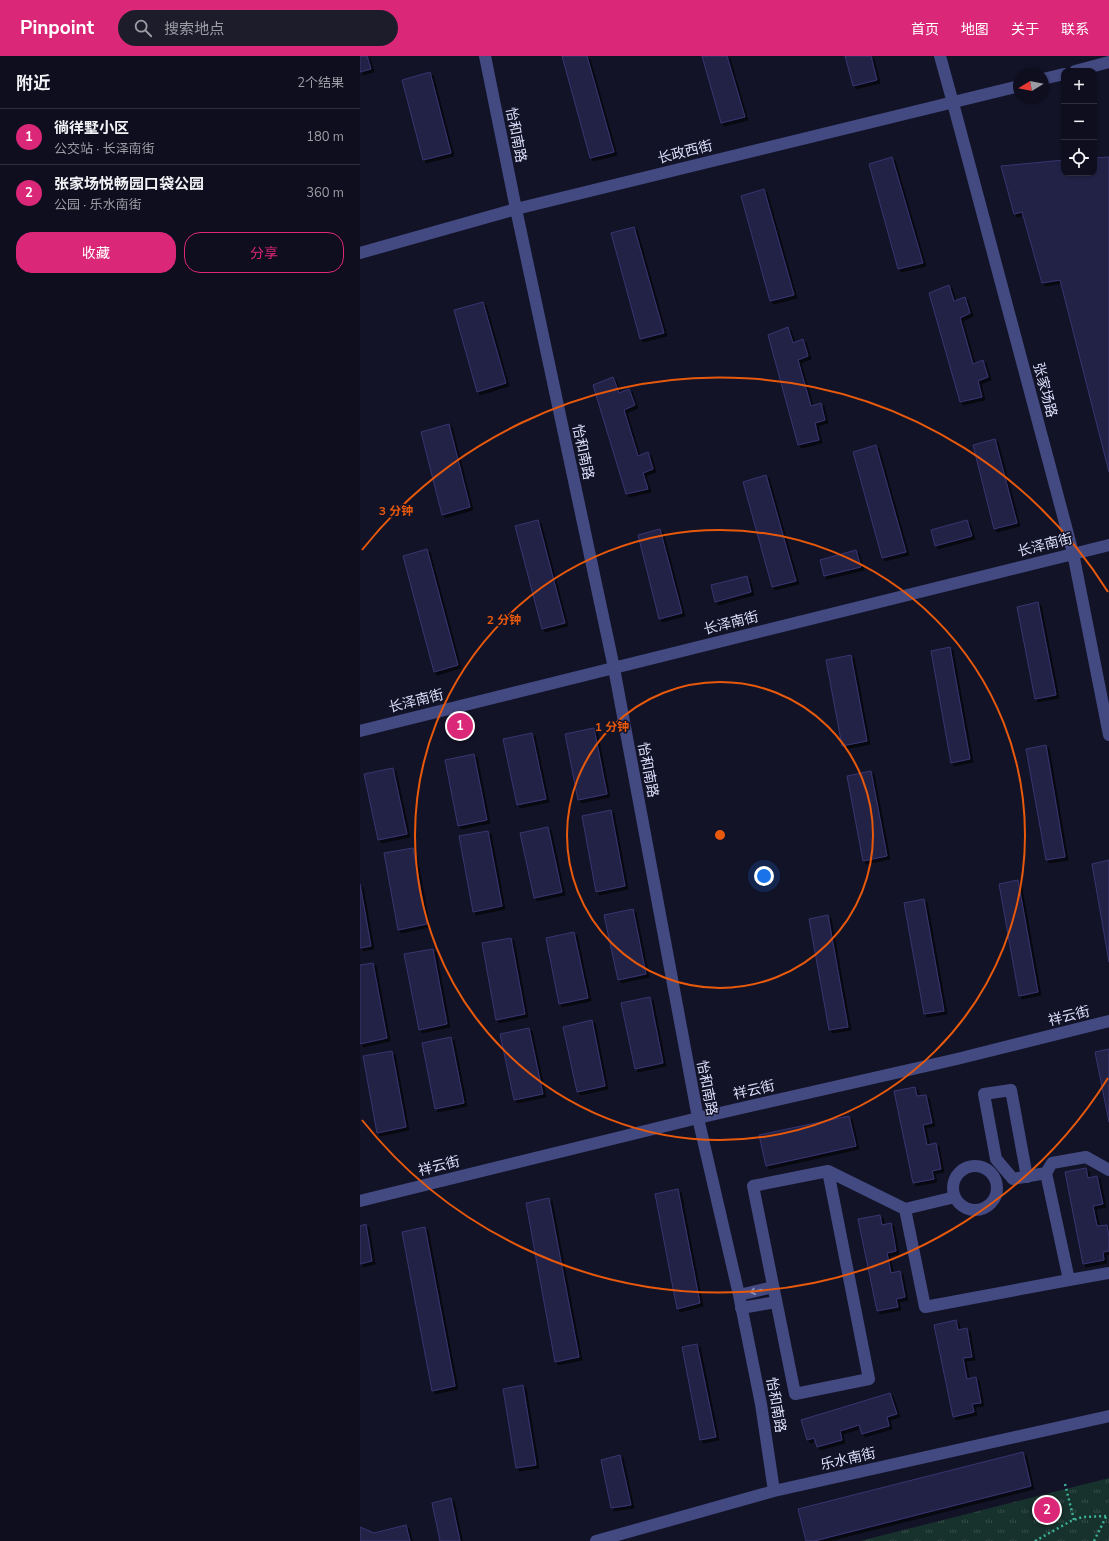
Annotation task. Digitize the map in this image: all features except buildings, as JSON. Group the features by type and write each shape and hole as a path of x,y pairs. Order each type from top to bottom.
{"street":[{"name":"怡和南路","path":"485,56 516,209 614,668 698,1118 740,1302 761,1404 774,1491"},
{"name":"张家场路","path":"940,56 1073,553 1109,735"},
{"path":"1087,68 1109,62"},
{"path":"1049,78 1061,75"},
{"name":"长政西街","path":"360,253 516,209 1013,88"},
{"name":"长泽南街","path":"360,731 1109,544"},
{"name":"祥云街","path":"360,1201 698,1118 1109,1021"},
{"path":"1027,1177 1011,1090 984,1094 996,1159 1013,1179 1027,1177 1046,1173"},
{"path":"1069,1280 1046,1173 1052,1163 1086,1157 1109,1170"},
{"path":"973,1166 986,1169 996,1180 998,1187 997,1195 988,1207 981,1210 966,1208 960,1204 955,1197 954,1184 956,1177 966,1168 973,1166"},
{"path":"828,1171 869,1379 795,1394 753,1186 828,1171 905,1209 955,1197"},
{"path":"996,1180 1006,1171"},
{"path":"905,1209 925,1307 1109,1273"},
{"path":"740,1302 773,1287"},
{"path":"740,1302 776,1302"},
{"name":"乐水南街","path":"596,1541 774,1491 1109,1416"}],"path":[{"path":"1065,1484 1074,1520"},
{"path":"1035,1541 1082,1517 1108,1516"},
{"path":"1094,1541 1108,1516"}],"green space":[{"path":"1109,1478 1109,1541 860,1541"}],"place":[{"name":"徜徉墅小区","path":"460,726"},
{"name":"张家场悦畅园口袋公园","path":"1047,1510"}]}
